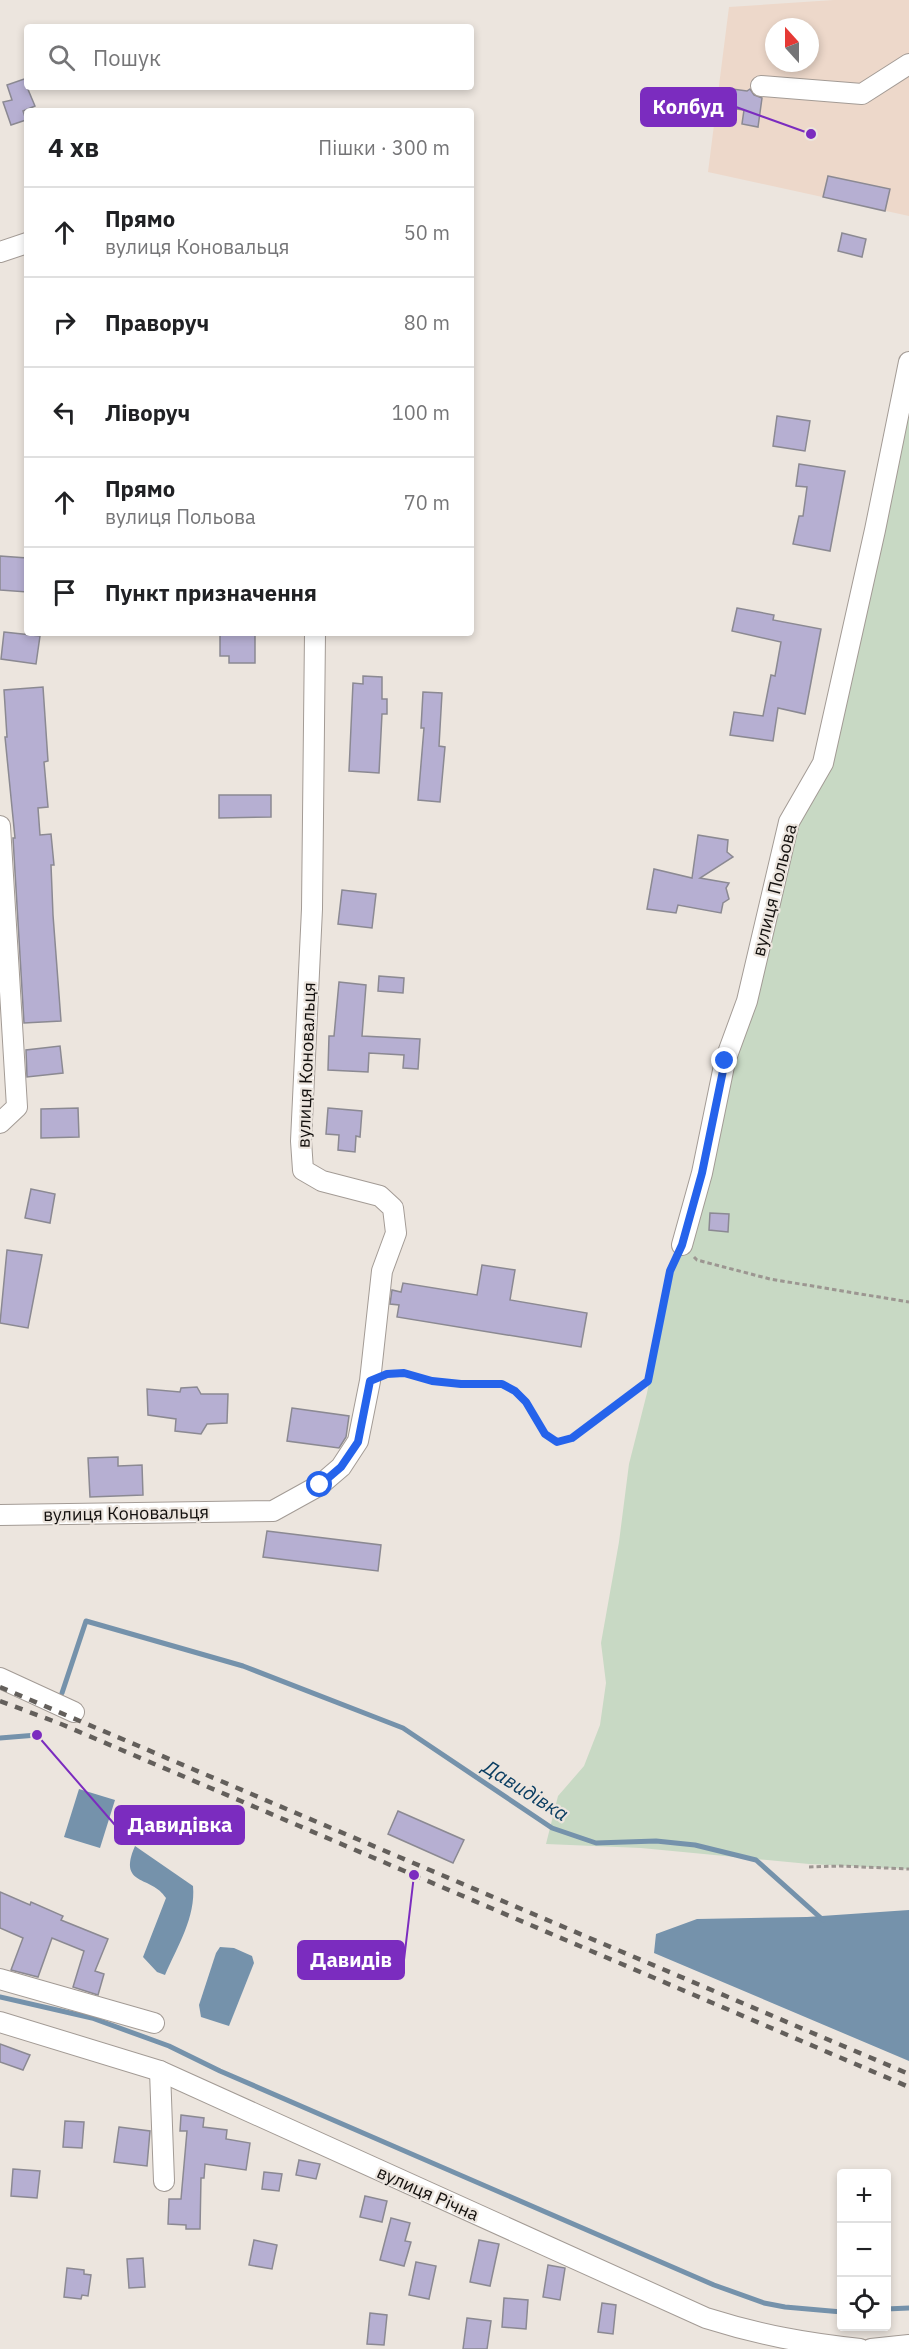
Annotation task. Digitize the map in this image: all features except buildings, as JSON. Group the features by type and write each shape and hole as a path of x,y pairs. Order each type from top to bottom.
{"street":[{"path":"760,86 862,94 909,64"},
{"path":"0,252 24,244"},
{"name":"вулиця Польова","path":"682,1245 702,1173 725,1061 747,1001 789,822 823,763 875,530 909,362"},
{"name":"вулиця Коновальця","path":"0,1515 273,1511 320,1485 341,1467 358,1442 370,1381 382,1271 396,1233 393,1208 380,1196 322,1181 303,1170 301,1141 312,909 315,636"},
{"path":"0,826 17,1107 0,1123"},
{"path":"0,1678 74,1712"},
{"path":"0,1978 154,2023"},
{"name":"вулиця Річна","path":"0,2022 160,2071 706,2318 757,2334 811,2344 860,2349"},
{"path":"160,2071 164,2181"},
{"path":"871,2349 909,2345"}],"path":[{"path":"370,1381 387,1374 404,1373 432,1381 502,1384 515,1391 526,1402 545,1434 557,1442 572,1438 648,1381 670,1271 682,1245 698,1260 770,1280 909,1302"},
{"path":"809,1867 909,1869"}],"shaded area":[{"path":"834,0 909,0 909,216 708,172 729,7"}],"green space":[{"path":"909,362 909,1869 809,1864 641,1848 546,1844 558,1796 584,1766 600,1725 606,1683 601,1643 619,1542 629,1464 647,1393 670,1271 682,1245 789,822 823,763"}],"water":[{"path":"79,1789 115,1800 100,1848 64,1837"},
{"path":"135,1846 193,1886 189,1920 165,1975 157,1972 143,1957 166,1898 160,1891 133,1874 130,1868"},
{"path":"909,1910 909,2061 654,1953 656,1934 697,1919 807,1917"},
{"path":"220,1947 234,1948 252,1956 254,1963 229,2026 201,2017 199,2005"}],"waterway":[{"name":"Давидівка","path":"62,1693 86,1621 243,1666 403,1728 552,1828 596,1843 656,1841 695,1845 756,1860 823,1920"},
{"name":"Давидівка","path":"0,1738 37,1735"},
{"path":"0,1997 92,2018 169,2046 220,2071 714,2285 764,2303 837,2312"},
{"path":"891,2309 909,2308"}],"railway":[{"path":"0,1687 909,2074"},
{"path":"0,1701 61,1724 909,2087"}],"place":[{"name":"Колбуд","path":"811,134"},
{"name":"Давидівка","path":"37,1735"},
{"name":"Давидів","path":"414,1875"}],"route":[{"path":"320,1485 341,1467 358,1442 370,1381 387,1374 404,1373 432,1381 461,1384 502,1384 515,1391 526,1402 545,1434 557,1442 572,1438 594,1424 648,1381 670,1271 682,1245 702,1173 725,1061"}]}
